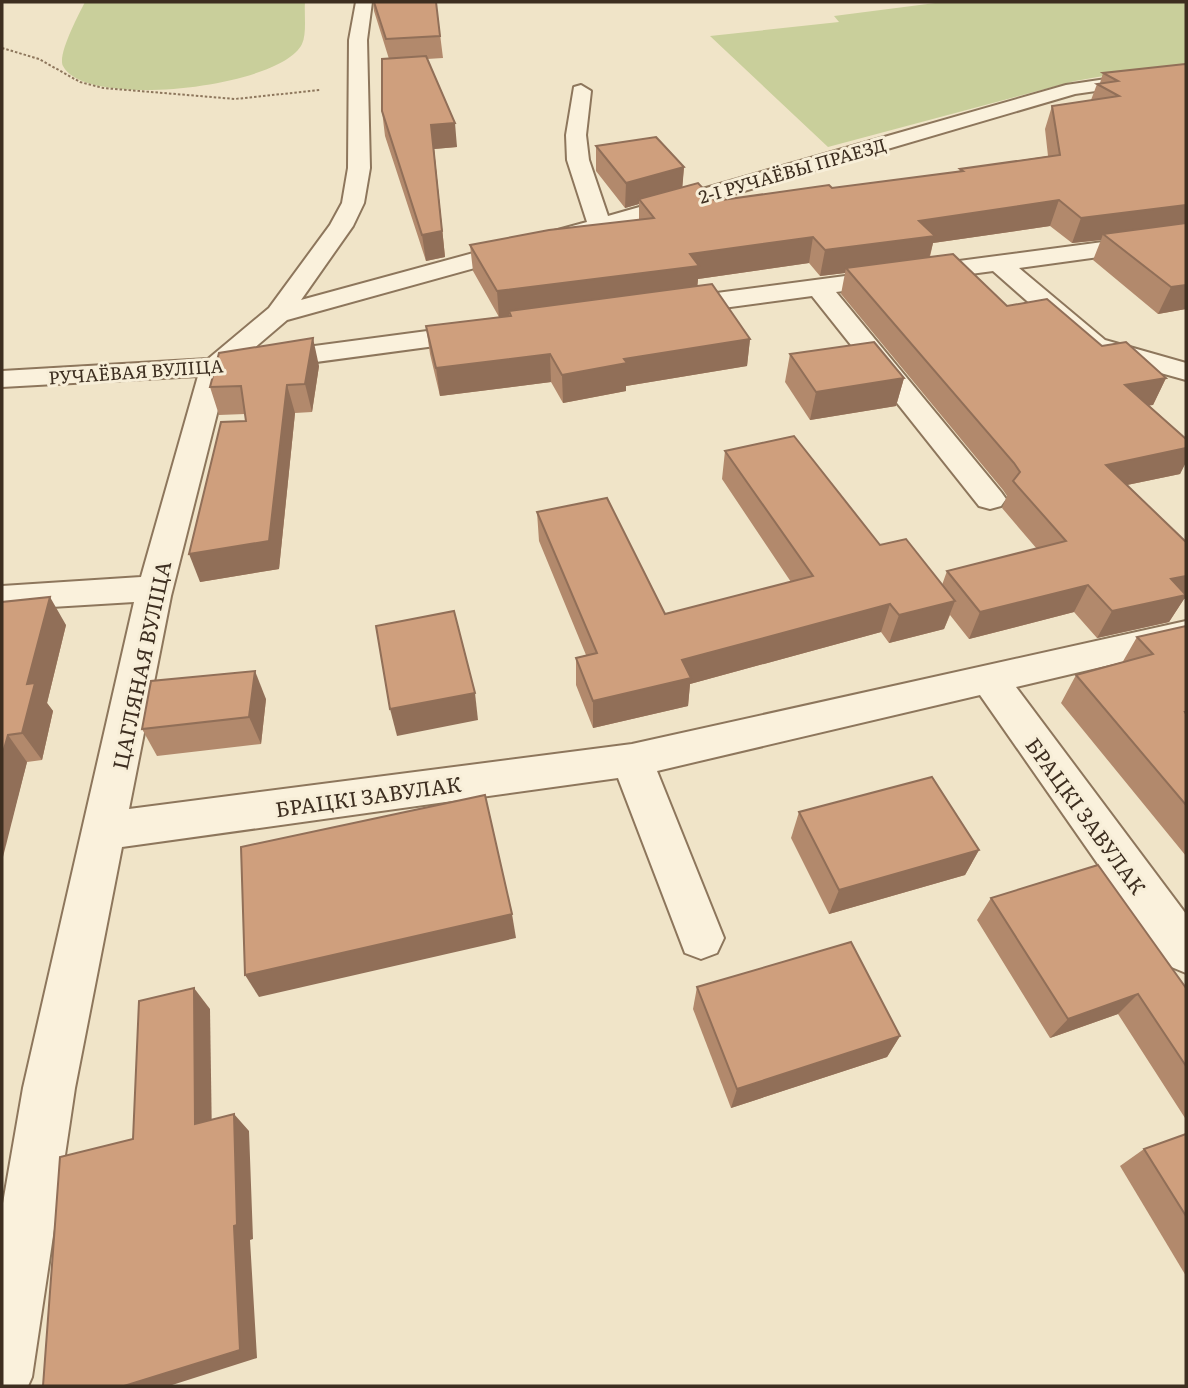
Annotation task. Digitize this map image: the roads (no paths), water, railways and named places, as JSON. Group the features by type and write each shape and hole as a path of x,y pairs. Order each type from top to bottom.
{"street":[{"path":"215,367 278,314 341,226 353,203 359,168 358,40 364,2"},
{"name":"2-І РУЧАЁВЫ ПРАЕЗД","path":"278,314 600,226 1073,89 1186,73"},
{"path":"581,92 576,135 578,160 600,226"},
{"path":"640,311 1186,238"},
{"path":"998,263 1095,346 1186,372"},
{"path":"818,287 990,499"},
{"name":"РУЧАЁВАЯ ВУЛІЦА","path":"2,379 215,367 503,329"},
{"name":"ЦАГЛЯНАЯ ВУЛІЦА","path":"2,1377 48,1088 155,588 215,367"},
{"path":"2,598 155,588"},
{"name":"БРАЦКІ ЗАВУЛАК","path":"104,831 632,760 1186,634"},
{"name":"БРАЦКІ ЗАВУЛАК","path":"988,678 1186,951"},
{"path":"632,760 701,938"}]}
